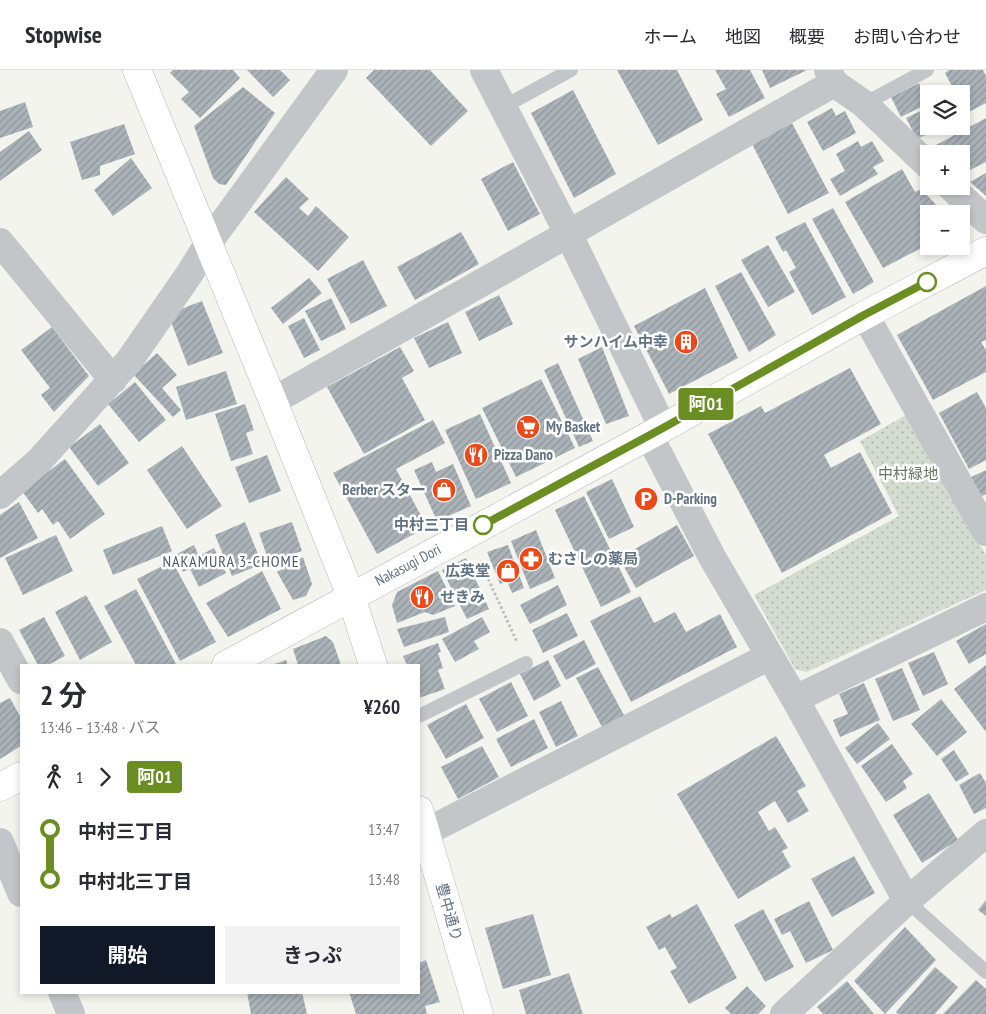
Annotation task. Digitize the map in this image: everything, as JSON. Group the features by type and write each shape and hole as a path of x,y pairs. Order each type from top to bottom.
{"main road":[{"path":"137,70 274,401 351,596 373,664"},
{"name":"Nakasugi Dori","path":"228,664 656,432 864,315 986,252"},
{"path":"0,787 20,777"},
{"name":"豊中通り","path":"422,821 479,1014"}],"street":[{"path":"0,496 38,462 113,380 140,345 209,242 334,70"},
{"path":"484,70 568,233 712,557 795,700 907,901"},
{"path":"274,401 568,233 831,76 864,104 920,157"},
{"path":"960,195 986,220"},
{"path":"0,242 113,380"},
{"path":"864,315 986,532"},
{"path":"795,700 986,607"},
{"path":"0,642 20,678"},
{"path":"422,821 770,656"},
{"path":"784,1014 907,901 986,833"},
{"path":"0,842 20,891"},
{"path":"63,994 71,1014"}],"lane":[{"path":"503,107 571,70"},
{"path":"864,104 927,70"},
{"path":"420,716 526,663"},
{"path":"907,901 986,972"}],"path":[{"path":"467,533 526,663"}],"green space":[{"name":"中村緑地","path":"906,415 986,555 986,590 807,672 795,669 754,595 899,516 860,441"}],"building":[{"path":"173,70 233,70 240,78 200,118 181,99 189,92 170,73"},
{"path":"247,70 280,70 290,80 273,97"},
{"path":"374,70 430,70 468,111 431,146 366,78"},
{"path":"617,70 677,70 703,120 658,145"},
{"path":"715,70 750,70 765,98 729,117 716,94 726,89"},
{"path":"762,70 807,70 770,88"},
{"path":"949,70 983,70 986,76 986,103 970,111 970,85 951,85 945,73"},
{"path":"919,83 920,85 920,108 901,117 891,97"},
{"path":"243,87 275,113 226,185 219,184 213,178 194,126"},
{"path":"573,90 616,174 574,198 531,113"},
{"path":"25,102 33,127 0,138 0,111"},
{"path":"832,108 836,116 845,111 856,133 823,151 807,122"},
{"path":"920,111 920,135 925,135 917,139 906,118"},
{"path":"986,118 986,162 970,170 970,145 936,145 955,135 970,135 970,127"},
{"path":"792,123 829,193 788,214 752,144"},
{"path":"124,124 135,154 100,166 100,175 82,180 70,142"},
{"path":"29,131 42,150 0,181 0,152"},
{"path":"858,141 861,147 872,141 884,161 873,167 878,174 840,196 830,179 845,171 836,154"},
{"path":"131,158 152,188 113,216 94,190"},
{"path":"513,162 540,214 508,231 481,179"},
{"path":"902,169 915,192 920,190 920,195 927,195 936,205 920,205 920,249 883,268 845,202"},
{"path":"986,173 986,196 970,182"},
{"path":"286,177 309,199 299,208 308,216 316,206 349,237 318,271 254,212"},
{"path":"833,208 874,282 853,294 812,219"},
{"path":"805,222 846,297 812,315 789,272 796,268 786,250 783,252 775,237"},
{"path":"461,232 479,264 415,300 397,267"},
{"path":"768,245 795,292 768,307 741,260"},
{"path":"363,260 387,306 351,324 327,279"},
{"path":"741,272 776,335 749,352 715,286"},
{"path":"309,278 322,293 283,324 271,308"},
{"path":"986,286 986,340 981,342 986,350 986,372 933,400 897,335"},
{"name":"サンハイム中幸","path":"705,288 738,358 669,394 634,326"},
{"path":"499,295 513,324 479,341 465,312"},
{"path":"331,298 346,329 321,341 305,311"},
{"path":"202,301 223,353 188,366 168,314"},
{"path":"304,318 320,350 304,358 288,326"},
{"path":"448,322 462,353 429,368 414,338"},
{"path":"52,327 89,376 54,412 41,395 50,388 21,350"},
{"path":"400,347 414,371 402,378 425,420 364,454 327,387"},
{"path":"602,347 629,416 606,424 578,359"},
{"path":"157,353 177,375 162,388 181,410 173,417 133,374"},
{"path":"558,363 593,441 579,447 544,370"},
{"path":"850,368 881,424 824,455 831,468 860,452 892,513 782,573 708,434 761,406 765,413"},
{"path":"226,371 237,404 186,420 176,387"},
{"path":"541,379 575,448 516,477 482,408"},
{"path":"135,382 166,420 139,442 108,404"},
{"path":"977,392 986,408 986,460 969,469 939,413"},
{"path":"245,404 254,430 246,433 253,454 231,461 215,414"},
{"path":"480,414 511,483 476,499 445,430"},
{"path":"433,420 445,443 396,469 427,527 377,554 333,473"},
{"path":"100,424 129,463 98,486 69,447"},
{"path":"182,446 222,506 187,529 147,470"},
{"path":"267,455 281,491 249,503 235,467"},
{"path":"65,459 105,514 70,539 58,521 53,525 42,509 38,513 22,491"},
{"path":"432,462 436,472 453,464 471,506 437,521 414,470"},
{"path":"986,470 986,494 974,500 965,480"},
{"path":"612,479 634,527 609,539 586,492"},
{"path":"584,496 631,592 601,607 555,510"},
{"path":"19,502 38,538 0,558 0,515"},
{"path":"245,522 262,564 232,576 215,535"},
{"path":"292,522 302,551 269,562 259,533"},
{"path":"677,525 694,556 636,588 619,558"},
{"path":"162,526 172,551 113,575 103,550"},
{"path":"536,530 555,578 530,589 511,541"},
{"path":"56,535 73,571 23,595 5,558"},
{"path":"194,545 199,556 214,548 226,573 199,587 190,569 183,572 175,555"},
{"path":"508,545 524,588 512,593 507,581 500,584 487,552"},
{"path":"303,557 312,584 306,596 293,600 277,572"},
{"path":"466,558 489,609 467,619 442,570"},
{"path":"172,561 216,642 180,661 137,579"},
{"path":"262,571 281,609 228,637 206,603"},
{"path":"438,571 455,606 433,615 425,612 397,623 392,605 397,592"},
{"path":"558,585 567,605 530,624 520,605"},
{"path":"136,589 176,664 135,664 104,606"},
{"path":"86,595 112,642 80,660 55,612"},
{"path":"640,596 654,623 675,612 686,632 720,614 737,647 631,702 590,621"},
{"path":"567,613 578,636 543,653 532,630"},
{"path":"44,617 65,656 50,664 37,664 19,630"},
{"path":"445,617 449,632 404,647 397,629"},
{"path":"482,617 490,632 474,641 479,649 455,662 442,639"},
{"path":"986,624 986,654 969,664 956,641"},
{"path":"326,636 333,642 341,664 298,664 293,649"},
{"path":"584,640 596,664 566,680 553,656"},
{"path":"438,643 441,652 438,653 443,668 438,670 445,689 420,698 420,664 407,664 403,656"},
{"path":"934,652 948,684 923,696 908,663"},
{"path":"286,660 288,664 275,664"},
{"path":"548,660 561,686 534,701 520,674"},
{"path":"986,665 986,732 954,689"},
{"path":"598,667 625,717 603,729 576,678"},
{"path":"902,668 920,710 893,721 875,679"},
{"path":"511,682 528,716 497,732 479,699"},
{"path":"864,683 880,720 840,737 833,720 848,714 839,694"},
{"path":"10,698 20,716 20,747 0,759 0,703"},
{"path":"941,699 967,732 937,756 911,724"},
{"path":"561,701 578,736 556,747 539,712"},
{"path":"466,704 484,738 446,759 427,725"},
{"path":"534,719 548,748 511,767 496,739"},
{"path":"878,723 890,739 857,764 845,748"},
{"path":"776,736 806,786 797,791 809,811 788,823 775,801 758,812 769,831 775,827 788,848 782,851 791,867 738,899 677,794"},
{"path":"892,744 913,774 903,781 907,788 886,802 861,766"},
{"path":"482,746 499,777 458,799 441,767"},
{"path":"954,750 969,774 956,782 941,759"},
{"path":"980,773 986,783 986,808 974,814 959,785"},
{"path":"929,793 958,840 922,863 893,815"},
{"path":"854,856 875,893 832,917 811,879"},
{"path":"986,900 986,916 978,910"},
{"path":"809,901 833,950 806,963 790,931 782,935 774,919"},
{"path":"697,904 737,978 689,1004 670,971 677,968 665,947 659,950 646,927 670,914 672,918"},
{"path":"763,909 794,967 765,982 734,925"},
{"path":"533,914 551,975 503,989 485,928"},
{"path":"905,927 936,960 885,1014 854,981"},
{"path":"426,960 440,1002 425,1006 427,1014 356,1014 350,994 420,994 420,963"},
{"path":"935,967 958,987 935,1014 898,1014 896,1012"},
{"path":"569,973 583,1014 526,1014 519,990"},
{"path":"976,980 986,989 986,1014 943,1014"},
{"path":"847,981 874,1014 823,1014 817,1007"},
{"path":"747,986 766,1006 758,1014 731,1014 725,1008"},
{"path":"247,994 302,994 307,1014 251,1014"}],"bus line":[{"name":"阿01","path":"483,525 927,282"}],"place":[{"name":"サンハイム中幸","path":"686,342"},
{"name":"My Basket","path":"528,427"},
{"name":"Pizza Dano","path":"476,455"},
{"name":"Berber スター","path":"444,490"},
{"name":"D-Parking","path":"646,499"},
{"name":"中村三丁目","path":"483,525"},
{"name":"むさしの薬局","path":"531,559"},
{"name":"広英堂","path":"508,571"},
{"name":"せきみ","path":"422,597"}],"district":[{"name":"NAKAMURA 3-CHOME","path":"231,561"}]}
